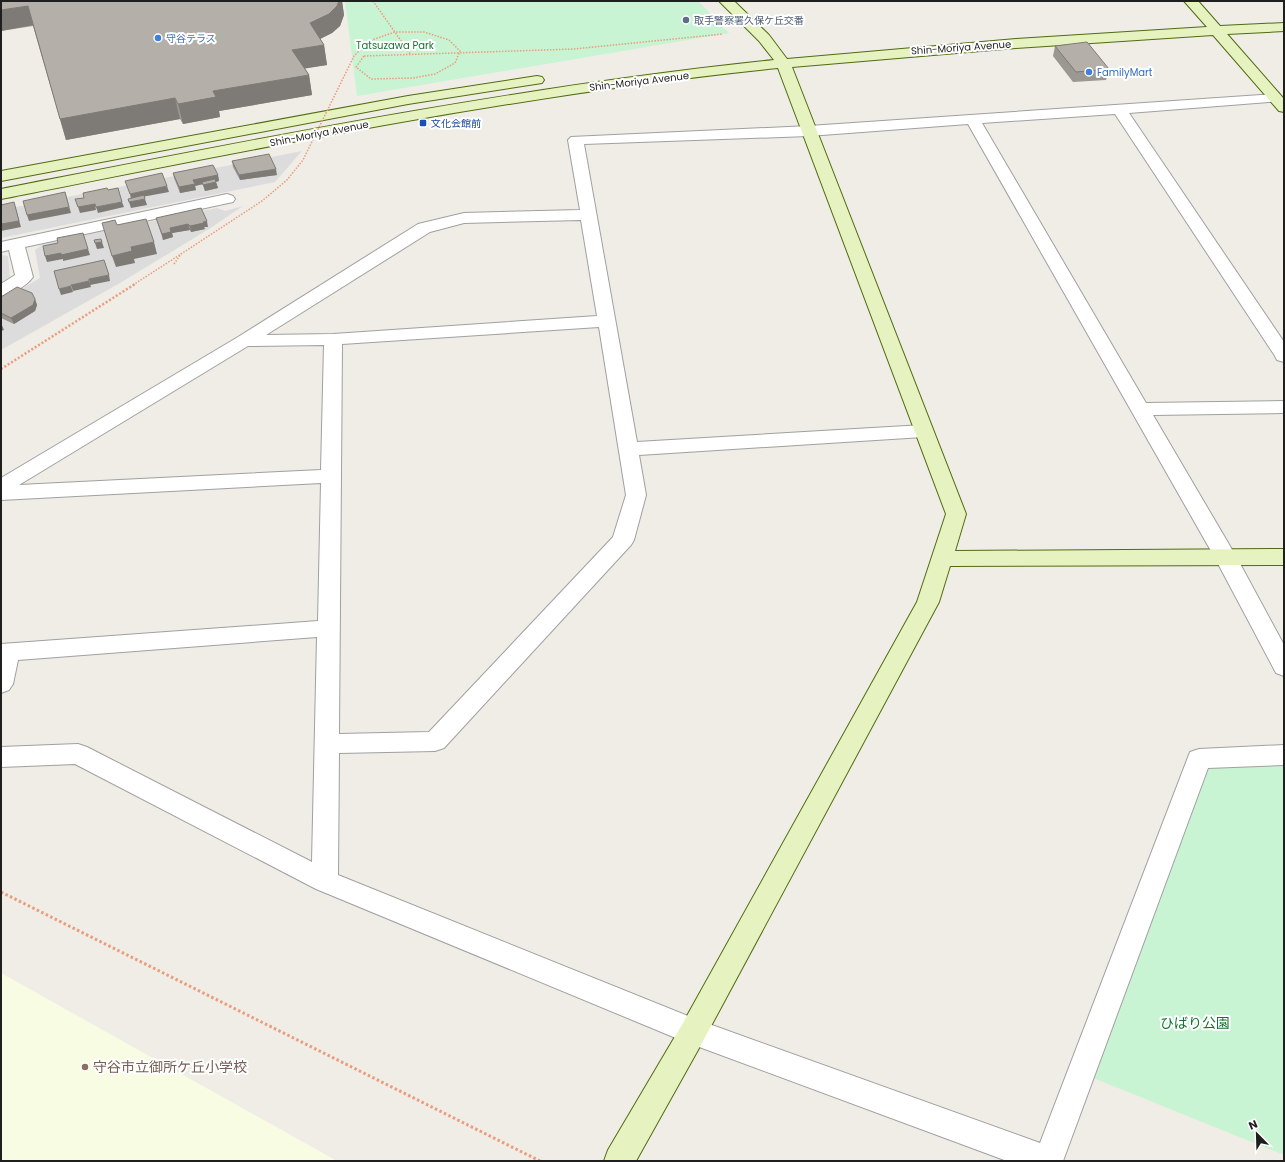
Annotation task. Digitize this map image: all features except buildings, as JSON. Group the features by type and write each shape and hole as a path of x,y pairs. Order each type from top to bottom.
{"street":[{"path":"619,1161 693,1032 928,602 956,514 809,131 783,54 726,1"},
{"path":"1191,1 1280,103"},
{"path":"1190,17 1220,16"},
{"name":"Shin-Moriya Avenue","path":"759,52 783,54 916,50 1284,27"},
{"name":"Shin-Moriya Avenue","path":"1,194 220,151 416,115 783,54"},
{"name":"Shin-Moriya Avenue","path":"1,176 408,100 550,78"},
{"path":"327,744 435,741 623,540 636,495 576,140 809,131 1119,109 1280,103"},
{"path":"1119,109 1284,356"},
{"path":"972,119 1226,558 1284,667"},
{"path":"1,291 24,277 8,245 228,199"},
{"path":"1,487 244,341 424,228 464,218 589,215"},
{"path":"244,341 333,339 606,321"},
{"path":"325,881 333,339"},
{"path":"1140,409 1284,407"},
{"path":"628,449 923,431"},
{"path":"1,493 331,476"},
{"path":"942,559 1284,557"},
{"path":"1,684 5,652 329,628"},
{"path":"1,757 78,754 325,881 693,1032 1048,1161 1199,759 1284,755"}],"path":[{"path":"373,1 411,55"},
{"path":"1,369 262,201 287,180 303,160 354,56 369,41 395,32 424,32 449,40 460,52 455,64 434,74 413,78 371,79 356,66 364,56 411,55 574,49 723,34"},
{"path":"174,264 181,254"},
{"path":"1,892 540,1161"}],"shaded area":[{"path":"302,151 275,182 1,238 1,210"},
{"path":"243,206 209,229 120,283 1,350 1,301 40,278 35,250 44,243 217,208 225,211"},
{"path":"1,255 8,256 10,277 1,283"},
{"name":"守谷市立御所ケ丘小学校","path":"1,973 337,1161 1,1161"}],"green space":[{"name":"Tatsuzawa Park","path":"345,1 698,1 729,33 357,96"},
{"name":"ひばり公園","path":"1284,755 1284,1155 1081,1073 1199,759"}],"place":[{"name":"取手警察署久保ケ丘交番","path":"686,20"},
{"name":"守谷テラス","path":"158,38"},
{"name":"FamilyMart","path":"1089,72"},
{"name":"文化会館前","path":"423,123"},
{"name":"守谷市立御所ケ丘小学校","path":"85,1067"}]}
